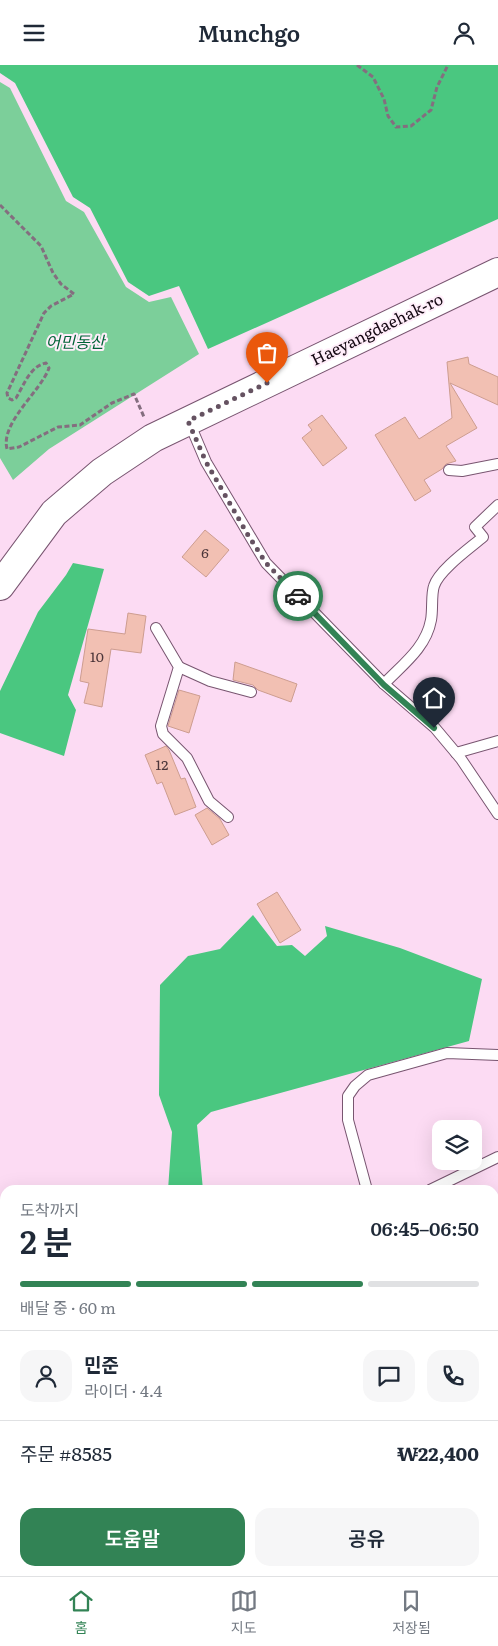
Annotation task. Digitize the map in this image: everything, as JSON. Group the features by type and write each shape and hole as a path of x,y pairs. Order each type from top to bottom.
{"street":[{"name":"Haeyangdaehak-ro","path":"0,586 54,513 102,472 153,438 498,272"}],"lane":[{"path":"188,421 206,462 266,563 384,685 434,728 456,753 498,814"},
{"path":"449,470 462,471 498,464"},
{"path":"384,685 419,648 429,633 433,613 433,586 445,569 483,537 475,527 498,505"},
{"path":"156,628 179,667 210,681 251,693"},
{"path":"179,667 161,725 163,734 187,758 209,801 228,817"},
{"path":"456,753 498,741"},
{"path":"366,1185 348,1120 348,1096 354,1086 368,1075 447,1053 498,1055"},
{"path":"440,1185 498,1157"}],"path":[{"path":"357,65 372,77 384,99 388,116 396,127 411,126 431,110 437,87 448,65"},
{"path":"0,205 41,246 53,273 61,284 74,294 52,306 44,313 7,393 8,399 16,398 31,371 40,364 46,363 49,368 47,375 16,411 5,433 4,443 7,449 18,447 58,427 80,425 112,403 134,394 153,438"}],"green space":[{"path":"0,65 498,65 498,219 208,349 179,286 149,296 128,282 90,208 73,197 15,83 0,73"},
{"name":"어민동산","path":"0,82 10,88 66,201 84,212 126,287 149,302 171,297 199,354 49,449 13,480 0,458"},
{"path":"73,563 104,569 68,695 76,710 64,756 0,733 0,691 38,612"},
{"path":"253,915 277,946 292,945 305,956 327,936 325,926 400,948 482,979 469,1041 211,1112 197,1125 203,1185 168,1185 172,1132 159,1095 160,985 188,956 220,949"}],"building":[{"path":"468,357 469,364 498,377 498,405 450,383 477,428 446,446 456,461 446,464 442,469 424,480 431,491 415,501 375,435 405,417 419,439 452,418 447,362"},
{"path":"322,415 347,448 323,466 302,438 312,430 308,425"},
{"path":"205,530 229,550 206,577 182,557"},
{"path":"128,613 146,616 141,653 111,649 102,707 84,703 89,683 80,681 88,629 125,634"},
{"path":"235,662 297,684 291,702 258,690 253,685 233,680"},
{"path":"179,690 200,696 189,733 168,726"},
{"path":"166,746 181,779 185,778 196,807 175,815 162,782 157,784 145,755"},
{"path":"207,808 220,819 229,835 212,845 195,815"},
{"path":"277,892 301,930 280,943 257,904"}],"way so far":[{"path":"267,383 188,421 206,462 248,535 266,563 298,596"}],"route":[{"path":"298,596 384,685 434,728"}]}
